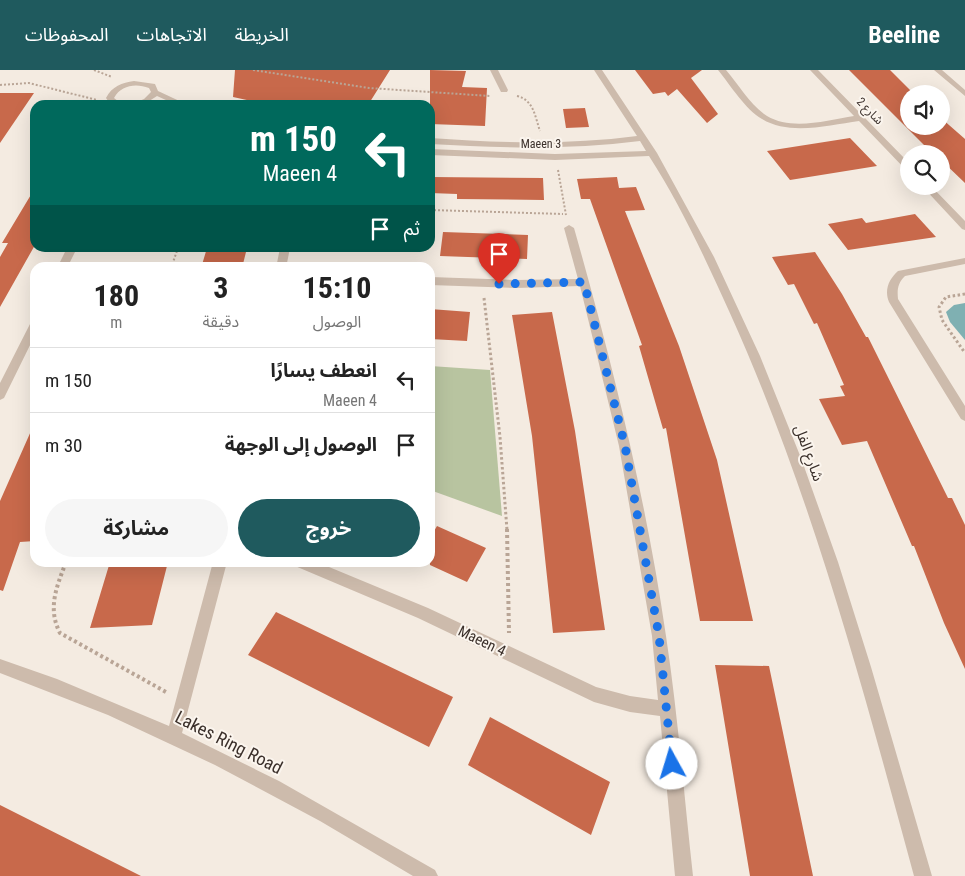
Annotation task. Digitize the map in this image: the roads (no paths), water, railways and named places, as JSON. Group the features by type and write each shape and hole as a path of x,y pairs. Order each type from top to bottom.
{"street":[{"path":"494,70 504,90"},
{"name":"شارع الفل","path":"598,70 653,153 730,301 764,379 800,474 840,592 886,739 923,876"},
{"path":"722,70 759,112 775,122 797,125 860,118"},
{"name":"شارع 2","path":"814,70 900,159"},
{"path":"938,70 965,94"},
{"path":"111,100 111,95 117,89 128,84 147,84 154,88 155,92 173,100"},
{"path":"147,100 155,92"},
{"name":"Maeen 3","path":"435,141 544,146 592,145 644,138"},
{"name":"Maeen 3","path":"435,152 555,157 653,153"},
{"path":"935,195 965,227"},
{"path":"569,228 625,446 659,636 684,876"},
{"path":"965,261 902,273 894,280 891,289 893,299 965,416"},
{"path":"435,281 482,284 584,282"},
{"path":"0,395 30,334"},
{"path":"174,735 219,567"},
{"name":"Maeen 4","path":"312,567 423,613 594,694 630,704 666,708"},
{"name":"Lakes Ring Road","path":"0,666 174,735 252,774 430,876"}],"water":[{"path":"965,303 965,340 950,322 946,312 954,305"}]}
